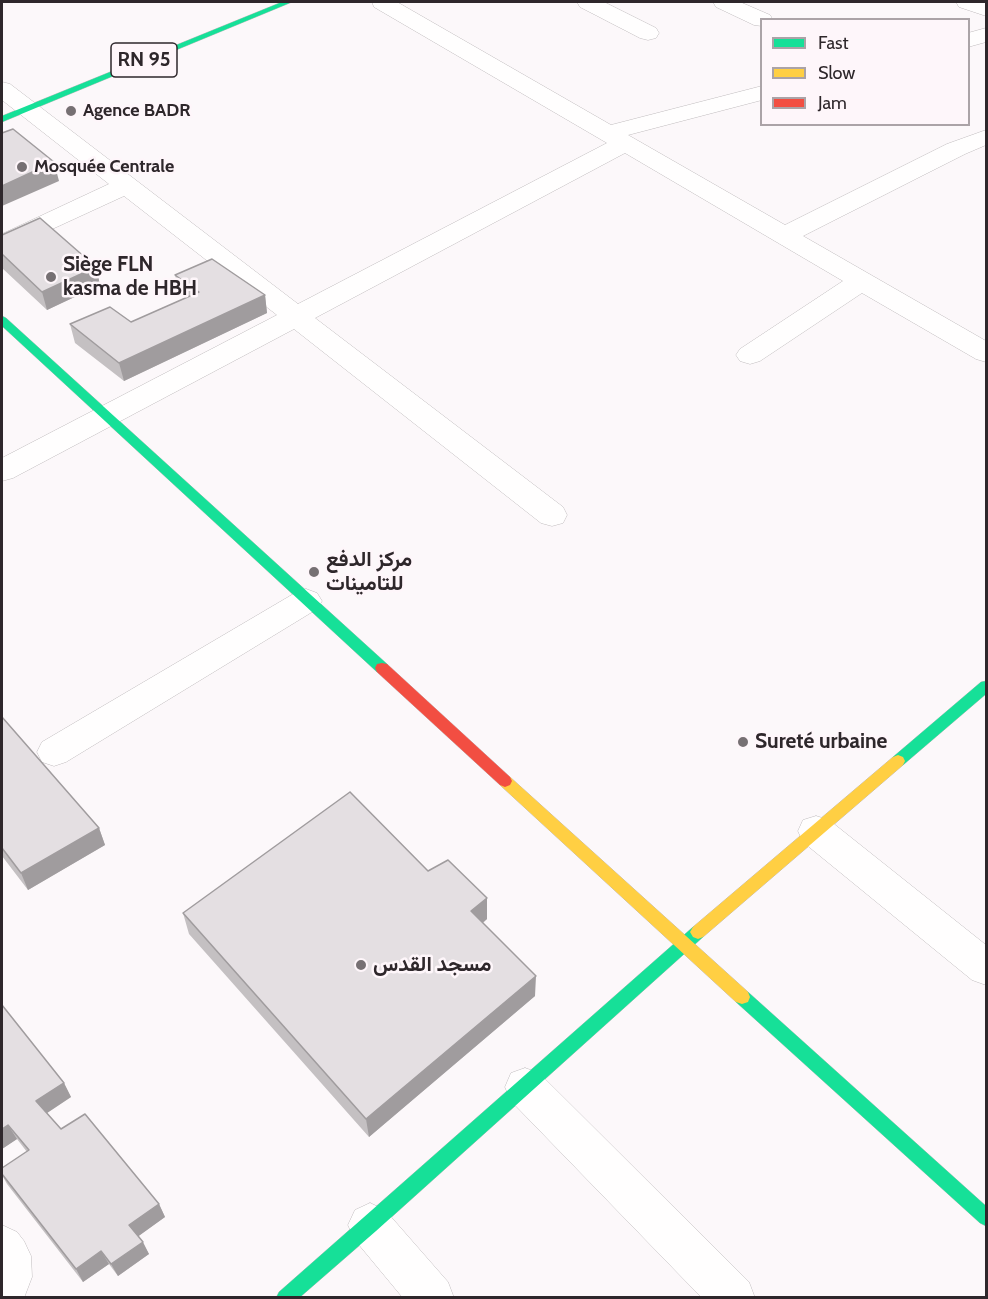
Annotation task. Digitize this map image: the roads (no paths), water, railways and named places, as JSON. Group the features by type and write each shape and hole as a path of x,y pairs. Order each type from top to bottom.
{"main road":[{"name":"RN 95","path":"2,119 288,2"},
{"path":"2,320 105,417 683,944 987,1216"},
{"path":"285,1298 370,1226 683,944 987,686"}],"street":[{"path":"382,2 987,353"},
{"path":"588,2 648,33"},
{"path":"724,2 760,19"},
{"path":"967,2 987,10"},
{"path":"970,40 987,35"},
{"path":"2,89 552,516"},
{"path":"2,471 296,316 617,138 760,94"},
{"path":"785,235 956,149 987,137"},
{"path":"2,243 126,185"},
{"path":"750,355 862,281"},
{"path":"54,752 306,601"},
{"path":"816,831 987,968"},
{"path":"525,1087 733,1298"},
{"path":"370,1226 432,1298"},
{"path":"2,1247 9,1256 10,1277 2,1296"}],"place":[{"name":"Agence BADR","path":"71,111"},
{"name":"Mosquée Centrale","path":"22,167"},
{"name":"Siège FLN kasma de HBH","path":"51,277"},
{"name":"مركز الدفع للتامينات","path":"314,572"},
{"name":"Sureté urbaine","path":"743,742"},
{"name":"مسجد القدس","path":"361,965"}]}
